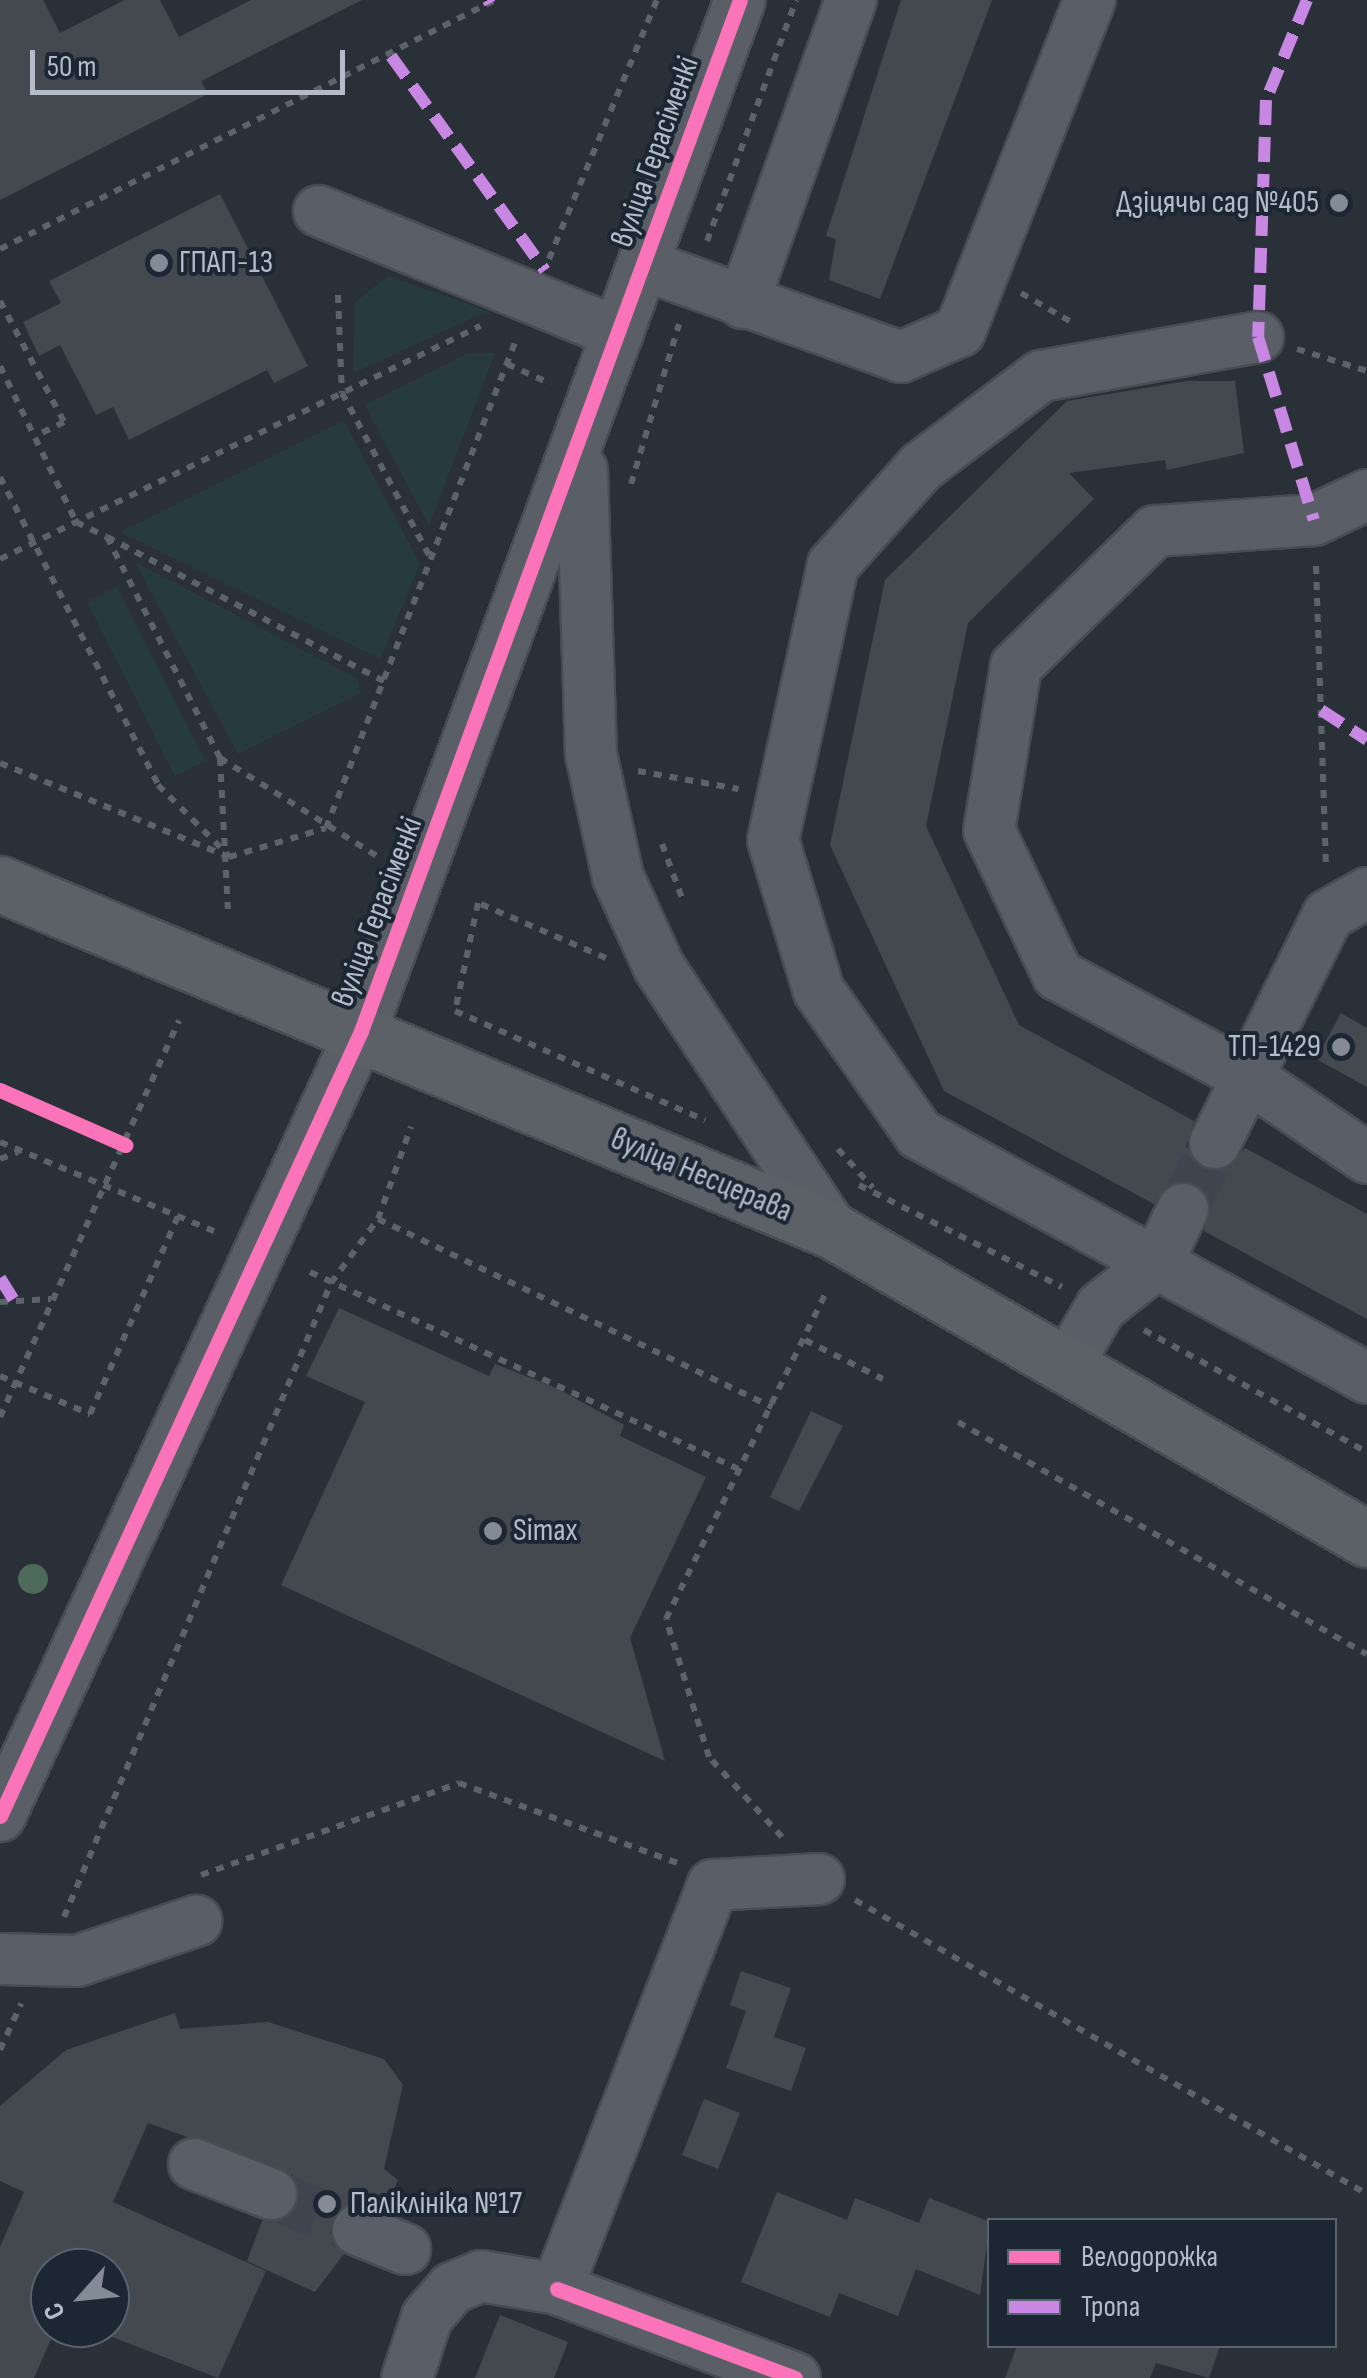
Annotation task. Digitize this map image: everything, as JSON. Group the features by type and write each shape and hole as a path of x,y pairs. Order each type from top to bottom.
{"main road":[{"name":"вуліца Несцерава","path":"0,884 361,1031 833,1231 1367,1539"}],"street":[{"name":"вуліца Герасіменкі","path":"0,1816 361,1031 582,439 740,0"},
{"path":"743,303 850,0"},
{"path":"644,265 690,285 901,357 960,331 1090,0"},
{"path":"319,211 528,314 618,333"},
{"path":"1258,338 1128,354 1040,376 922,467 833,565 778,798 772,840 819,991 918,1134 1367,1378"},
{"path":"582,439 592,754 618,877 659,967 833,1231"},
{"path":"1367,494 1314,520 1155,531 1016,666 989,830 1058,975 1248,1077 1367,1158"},
{"path":"1215,1144 1248,1077 1348,904"},
{"path":"1066,1367 1101,1307 1157,1262 1183,1208"},
{"path":"557,2289 713,1886 820,1879"},
{"path":"0,1959 77,1961 193,1900"},
{"path":"194,2164 271,2194"},
{"path":"358,2230 405,2249"},
{"path":"407,2378 427,2317 452,2288 481,2276 557,2289 795,2378"}],"path":[{"path":"0,249 495,0"},
{"path":"326,828 528,314 657,0"},
{"path":"628,492 690,285 796,0"},
{"path":"983,271 1128,354"},
{"path":"338,294 342,392 432,560"},
{"path":"0,301 64,422 35,436"},
{"path":"0,559 493,320 528,314"},
{"path":"1258,338 1367,371"},
{"path":"1,370 76,522 385,682"},
{"path":"0,477 158,785 230,857"},
{"path":"1314,520 1348,904"},
{"path":"107,537 220,758 230,857 228,909"},
{"path":"631,752 639,787"},
{"path":"220,758 326,828 391,864"},
{"path":"0,763 230,857 326,828"},
{"path":"633,771 778,798"},
{"path":"658,836 690,916"},
{"path":"455,1011 478,902 601,958 659,967"},
{"path":"0,1417 179,1020"},
{"path":"76,1919 62,1922 331,1283 378,1219 411,1128"},
{"path":"824,1133 877,1193"},
{"path":"108,1137 126,1144"},
{"path":"0,1142 214,1232"},
{"path":"0,1159 20,1151"},
{"path":"0,1376 90,1414 178,1216"},
{"path":"378,1219 772,1407"},
{"path":"310,1272 738,1469"},
{"path":"827,1291 666,1619 710,1757 820,1879 1367,2194"},
{"path":"0,1302 51,1299"},
{"path":"805,1340 883,1379"},
{"path":"958,1422 1367,1654"},
{"path":"193,1900 459,1783 652,1860 689,1864"}],"green space":[{"path":"388,276 488,311 353,373 355,302"},
{"path":"469,353 495,353 429,526 365,405"},
{"path":"344,421 420,564 380,659 121,532"},
{"path":"135,562 358,679 361,693 238,754"},
{"path":"117,587 205,761 175,776 87,602"}],"building":[{"path":"0,0 43,0 60,33 125,0 160,0 179,37 251,0 362,0 201,81 208,94 0,200"},
{"path":"901,0 992,0 880,299 829,280 836,239 826,236"},
{"path":"220,194 308,366 274,383 267,370 129,440 113,407 96,415 60,345 39,356 23,322 61,303 49,281"},
{"path":"1187,381 1235,381 1244,453 1167,470 1165,460 1069,473 1094,499 968,623 926,826 1019,1025 1194,1121 1186,1146 1201,1168 1230,1167 1245,1148 1367,1214 1367,1319 1204,1231 1211,1206 1196,1184 1168,1185 1154,1204 944,1091 830,845 885,580 1067,401"},
{"name":"ТП-1429","path":"1341,1013 1367,1028 1367,1087 1316,1059"},
{"name":"Simax","path":"339,1308 489,1376 495,1364 556,1388 624,1425 620,1436 706,1477 630,1638 665,1761 281,1585 365,1402 306,1376"},
{"path":"811,1411 843,1426 799,1511 770,1497"},
{"path":"741,1971 791,1988 774,2037 806,2048 791,2091 726,2068 746,2011 730,2005"},
{"name":"Паліклініка №17","path":"175,2013 180,2029 268,2022 384,2059 403,2085 384,2169 398,2180 384,2210 355,2202 340,2208 330,2233 344,2254 315,2292 247,2261 262,2221 297,2205 293,2175 148,2123 113,2202 266,2271 218,2378 130,2344 130,2248 30,2248 30,2348 47,2348 34,2378 0,2378 0,2247 24,2192 0,2181 0,2106 66,2050"},
{"path":"704,2099 740,2113 718,2169 682,2155"},
{"path":"777,2192 847,2220 855,2198 919,2223 929,2198 987,2221 980,2295 916,2269 898,2316 839,2293 830,2317 741,2282"},
{"path":"500,2315 568,2342 554,2378 475,2378"},
{"path":"1016,2348 1219,2348 1209,2378 1156,2363 1150,2378 1005,2378"}],"tunnel":[{"path":"1183,1209 1215,1143"},
{"path":"271,2194 358,2230"}],"marked path":[{"path":"488,0 490,4"},
{"path":"1307,0 1266,100 1258,337 1314,520"},
{"path":"391,56 545,270"},
{"path":"1321,710 1367,740"},
{"path":"0,1278 14,1300"}],"cycle path":[{"path":"0,1816 361,1031 740,0"},
{"path":"0,1090 125,1145"},
{"path":"557,2289 795,2378"}],"place":[{"name":"Дзіцячы сад №405","path":"1339,203"},
{"name":"ГПАП-13","path":"159,263"},
{"name":"ТП-1429","path":"1341,1047"},
{"name":"Simax","path":"493,1531"},
{"name":"Паліклініка №17","path":"327,2204"}]}
